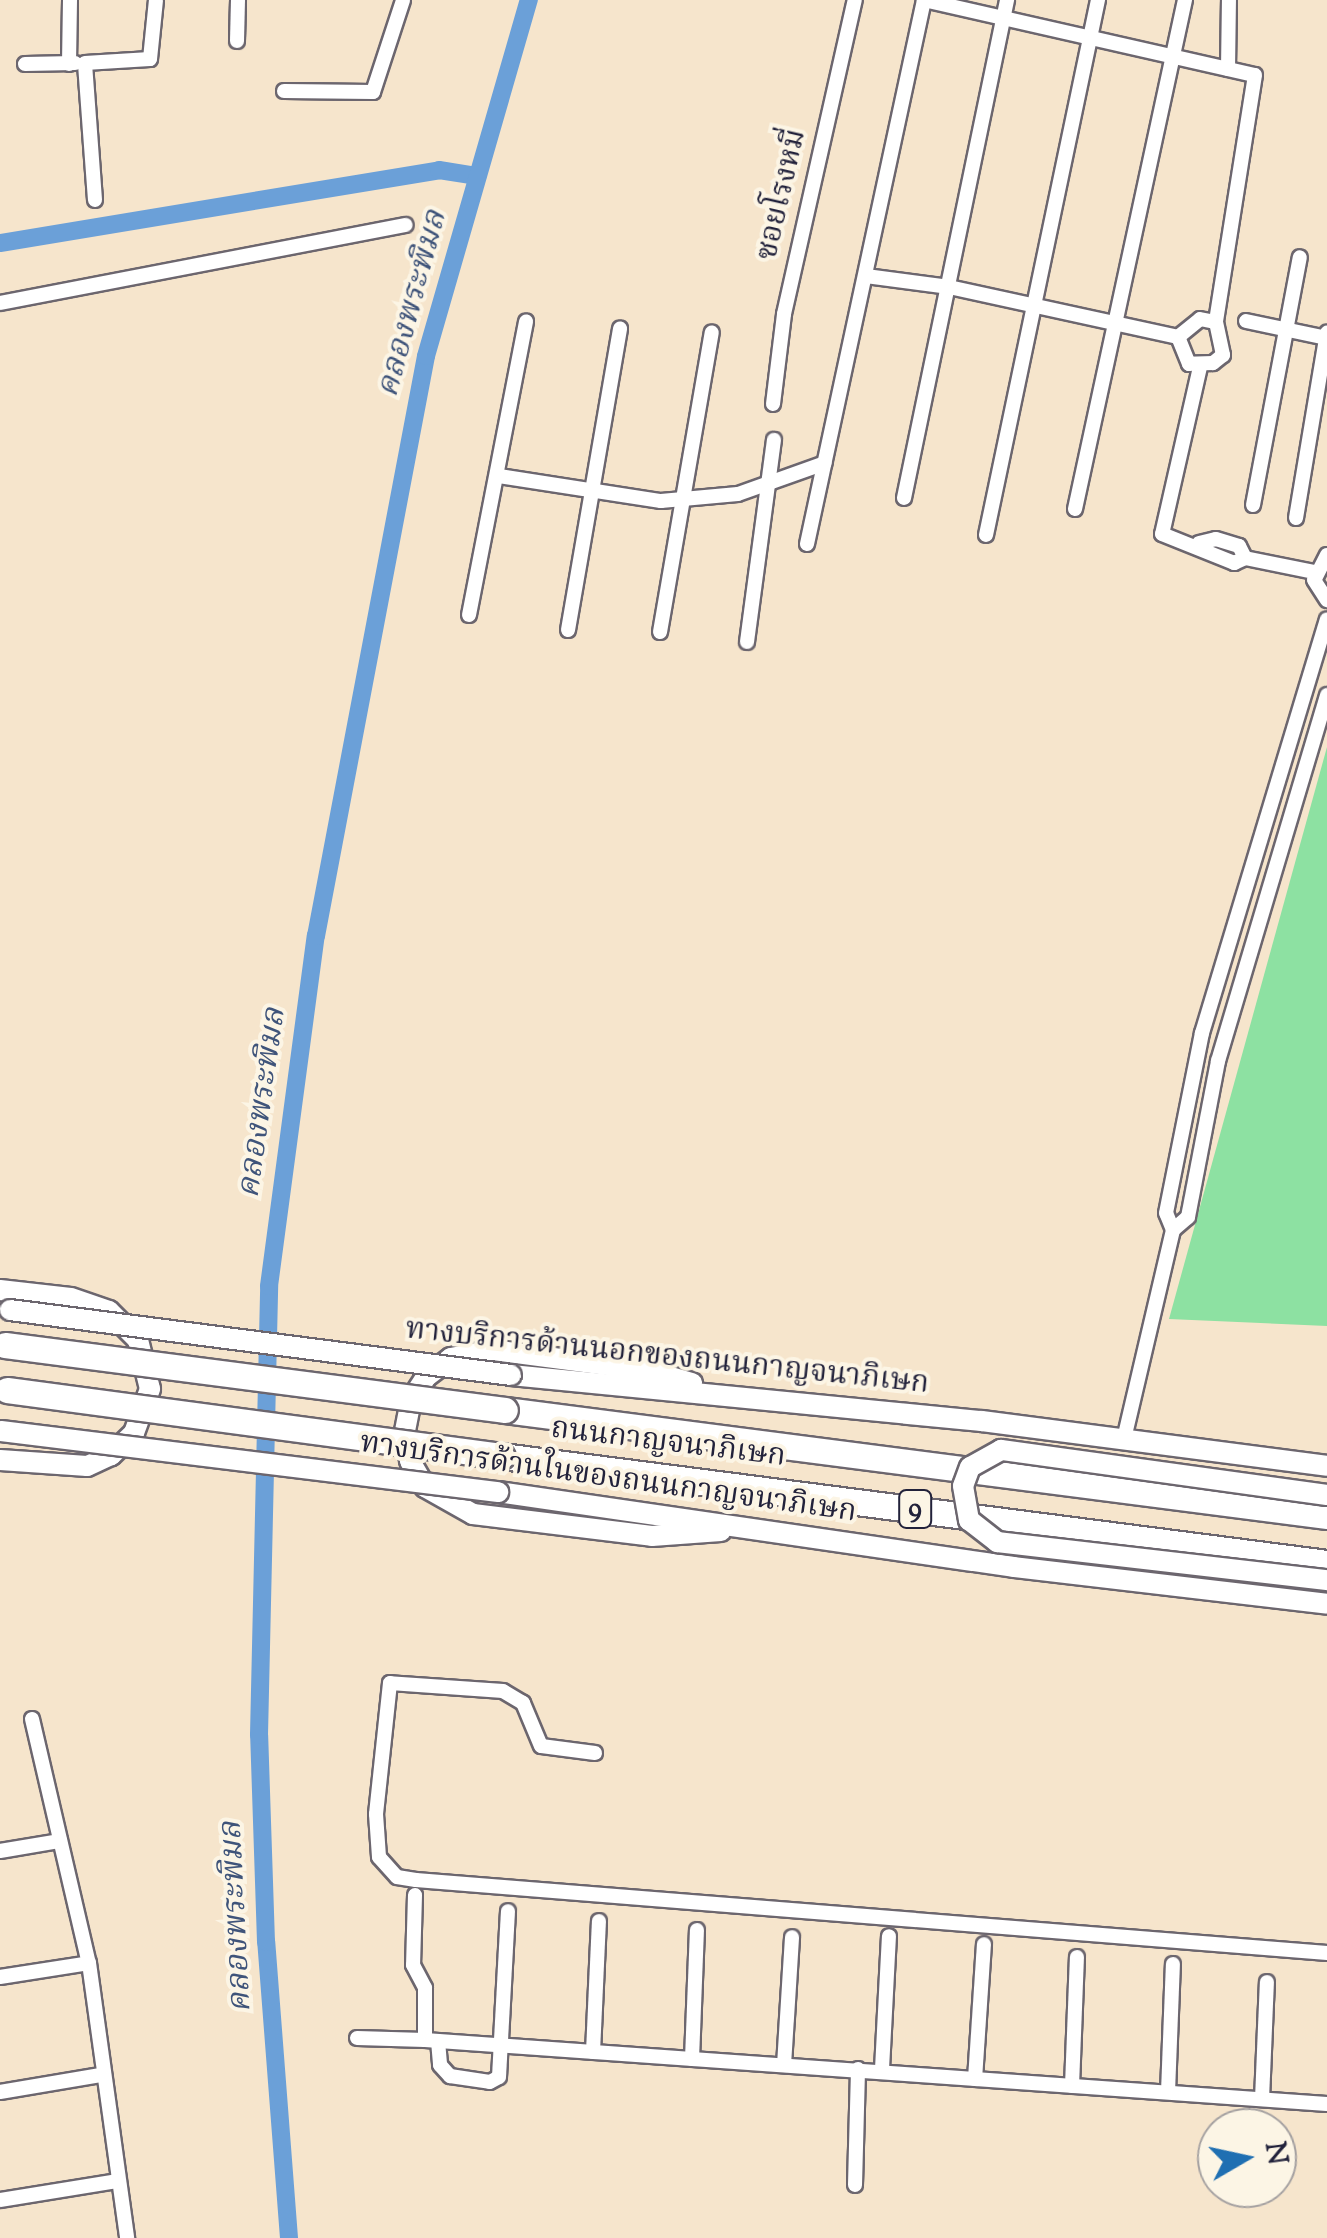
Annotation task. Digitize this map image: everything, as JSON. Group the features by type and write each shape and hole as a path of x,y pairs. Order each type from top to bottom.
{"highway":[{"name":"ถนนกาญจนาภิเษก","path":"2,1345 1327,1516"},
{"name":"ถนนกาญจนาภิเษก","path":"4,1390 1327,1562"}],"main road":[{"path":"0,1290 71,1298 109,1310 138,1340 150,1389 134,1433 111,1455 87,1466 0,1460"},
{"name":"ทางบริการด้านนอกของถนนกาญจนาภิเษก","path":"5,1310 511,1374 733,1394 1327,1466"},
{"path":"733,1394 646,1370 493,1350 451,1358 426,1378 412,1400 405,1432 410,1461 426,1487 473,1514 652,1536 765,1529"},
{"name":"ทางบริการด้านในของถนนกาญจนาภิเษก","path":"0,1431 498,1492 1327,1604"},
{"path":"1327,1495 1000,1450 970,1466 963,1486 969,1520 997,1542 1327,1580"}],"street":[{"path":"69,64 70,0"},
{"path":"25,64 150,59 156,0"},
{"path":"237,41 238,0"},
{"path":"284,91 373,92 403,0"},
{"name":"ซอยโรงหมี่","path":"773,404 784,314 855,0"},
{"path":"807,544 924,0 1255,75 1216,322 1223,355 1200,366"},
{"path":"904,498 1006,0"},
{"path":"986,535 1098,0"},
{"path":"1075,509 1185,0"},
{"path":"1228,69 1229,0"},
{"path":"85,63 95,200"},
{"path":"0,303 406,225"},
{"path":"1253,506 1300,257"},
{"path":"866,276 949,287 1178,337"},
{"path":"1178,337 1200,319 1216,322"},
{"path":"469,615 499,476 526,320"},
{"path":"1246,320 1327,336 1296,518"},
{"path":"568,630 620,328"},
{"path":"660,632 712,332"},
{"path":"1178,337 1180,352 1200,366"},
{"path":"1200,366 1162,534 1199,543 1207,554 1234,563 1245,558 1314,572"},
{"path":"748,642 774,440"},
{"path":"499,476 686,498 766,484 825,463"},
{"path":"1314,572 1327,555"},
{"path":"1314,572 1327,600"},
{"path":"1173,1230 1166,1213 1194,1068 1327,620"},
{"path":"1124,1440 1173,1230 1188,1216 1216,1072 1327,694"},
{"path":"1266,821 1287,828"},
{"path":"1194,1068 1216,1072"},
{"path":"596,1753 542,1746 524,1703 503,1691 390,1684 376,1814 379,1857 397,1876 416,1880 1327,1953"},
{"path":"32,1719 88,1963 127,2238"},
{"path":"0,1851 60,1841"},
{"path":"415,1895 413,1965 425,1988 432,2041 443,2072 490,2082 499,2077 508,1911"},
{"path":"592,2052 599,1922"},
{"path":"692,2059 697,1930"},
{"path":"784,2065 792,1936"},
{"path":"882,2069 888,1936"},
{"path":"975,2079 984,1944"},
{"path":"1072,2086 1077,1957"},
{"path":"0,1978 88,1963"},
{"path":"1168,2092 1173,1964"},
{"path":"1262,2099 1267,1982"},
{"path":"356,2038 882,2069 1327,2104"},
{"path":"855,2185 858,2069"},
{"path":"0,2092 101,2075"},
{"path":"0,2200 118,2181"}],"green space":[{"path":"1327,747 1327,1326 1169,1319"}],"waterway":[{"name":"คลองพระพิมล","path":"289,2238 266,1942 259,1735 269,1286 316,936 426,356 529,0"},
{"path":"0,243 439,170 478,176"}]}
